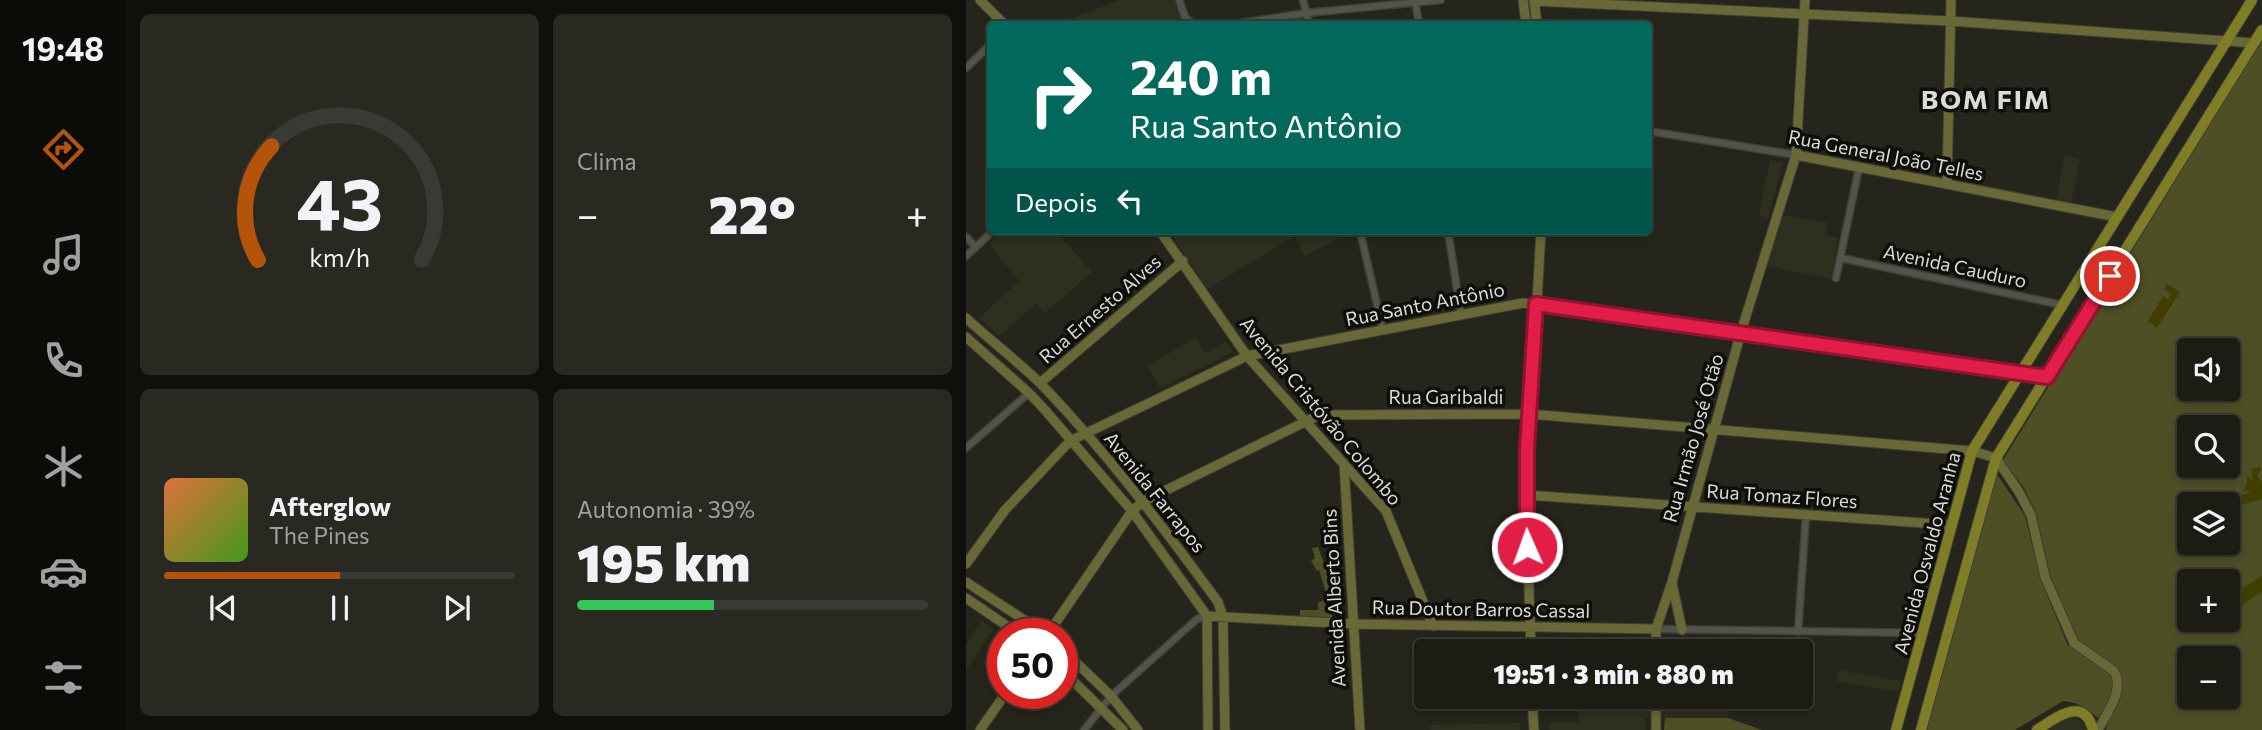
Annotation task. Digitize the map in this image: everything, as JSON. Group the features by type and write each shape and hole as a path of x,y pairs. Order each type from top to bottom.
{"main road":[{"name":"Avenida Osvaldo Aranha","path":"1896,730 1972,451 2252,0"},
{"name":"Avenida Osvaldo Aranha","path":"1921,730 1996,458 2262,30"},
{"path":"2037,730 2063,713 2076,711 2088,719 2093,730"}],"street":[{"path":"980,0 1001,21"},
{"path":"1179,0 1185,17 1190,21"},
{"path":"1303,0 1308,21"},
{"path":"1254,21 1306,13 1441,0"},
{"path":"1522,0 1526,21"},
{"name":"Rua Irmão José Otão","path":"1656,639 1656,629 1672,582 1741,332 1796,155 1805,0"},
{"path":"1947,184 1951,0"},
{"path":"1415,1 1418,21"},
{"path":"1537,21 1534,1 1637,3 1950,21 2254,44"},
{"path":"966,68 987,48"},
{"name":"Rua General João Telles","path":"1652,132 1796,155 2117,217"},
{"path":"1836,278 1859,168"},
{"path":"966,256 988,235"},
{"name":"Avenida Cristóvão Colombo","path":"1163,235 1247,356 1386,510 1433,626"},
{"path":"1361,235 1383,330"},
{"path":"1449,235 1461,315"},
{"path":"1530,639 1526,495 1541,235"},
{"path":"966,237 975,246"},
{"name":"Avenida Cauduro","path":"1841,258 2062,305"},
{"name":"Rua Ernesto Alves","path":"1040,383 1183,261"},
{"name":"Rua Santo Antônio","path":"966,564 1005,510 1070,441 1247,356 1523,303 2047,377"},
{"name":"Avenida Farrapos","path":"966,318 1040,383 1086,434 1144,501 1218,602 1223,617 1225,730"},
{"name":"Avenida Farrapos","path":"966,337 1029,393 1132,511 1206,616"},
{"path":"966,448 1029,393"},
{"name":"Rua Garibaldi","path":"1058,618 1132,511 1144,501 1319,415 1529,414 1972,451 1996,458"},
{"path":"1996,458 2020,492 2031,515 2045,577 2065,627 2074,643 2114,671 2117,677 2118,689 2098,730"},
{"name":"Avenida Alberto Bins","path":"1344,464 1360,730"},
{"name":"Rua Tomaz Flores","path":"1526,495 1952,525"},
{"path":"1798,632 1806,515"},
{"path":"966,582 1022,618"},
{"path":"1672,582 1682,630"},
{"path":"966,598 995,618"},
{"path":"1084,730 1111,696 1198,619 1206,616 1208,730"},
{"name":"Rua Doutor Barros Cassal","path":"1206,616 1433,626 1923,633"},
{"path":"1078,664 1111,696 1138,730"},
{"path":"1078,671 1089,675"},
{"path":"1078,686 1124,730"},
{"path":"980,730 995,709"},
{"path":"1533,709 1534,730"},
{"path":"1656,709 1656,730"}],"shaded area":[{"path":"1121,0 1174,0 1182,21 1064,21"},
{"path":"2262,40 2262,730 2106,730 2107,724 2087,710 2077,704 2063,701 2015,730 1927,730 1997,474 2025,516 2040,578 2068,646 2078,640 2069,625 2050,575 2036,513 2024,488 2003,460"},
{"path":"2065,155 2080,160 2071,203 2056,200"},
{"path":"1770,160 1783,162 1768,218 1759,216"},
{"path":"1783,215 1827,223 1825,235 1838,238 1831,279 1766,266"},
{"path":"999,235 1060,235 1092,272 1044,314 1036,303 999,336 979,318 1019,281 989,244"},
{"path":"1172,235 1344,235 1305,256 1295,236 1207,289"},
{"path":"2167,284 2180,292 2157,328 2148,321 2163,296 2168,299 2171,294 2164,289"},
{"path":"1196,337 1205,353 1226,341 1233,352 1160,388 1148,366"},
{"path":"2260,467 2257,475 2262,482 2262,499 2241,505 2240,510 2240,497 2251,491 2243,491 2247,476 2253,481 2251,469"},
{"path":"1318,547 1331,582 1332,618 1300,616 1300,610 1318,610 1318,602 1328,599 1319,570 1317,571 1311,561 1315,558 1312,548"},
{"path":"2262,576 2262,592 2240,606 2240,590"},
{"path":"981,621 987,625 987,640 966,671 966,644"},
{"path":"1839,670 1901,681 1898,692 1837,681"},
{"path":"1579,709 1728,709 1728,718 1762,730 1664,730 1664,718 1645,718 1645,730 1549,730 1549,723 1579,722"},
{"path":"2070,715 2086,725 2086,730 2048,730"},
{"path":"1665,718 1728,718 1762,730 1664,730"},
{"path":"1520,723 1520,730 1431,730 1431,725"}],"district":[{"name":"BOM FIM","path":"1986,100"}],"route":[{"path":"1527,547 1527,449 1536,304 2047,377 2110,276"}]}
